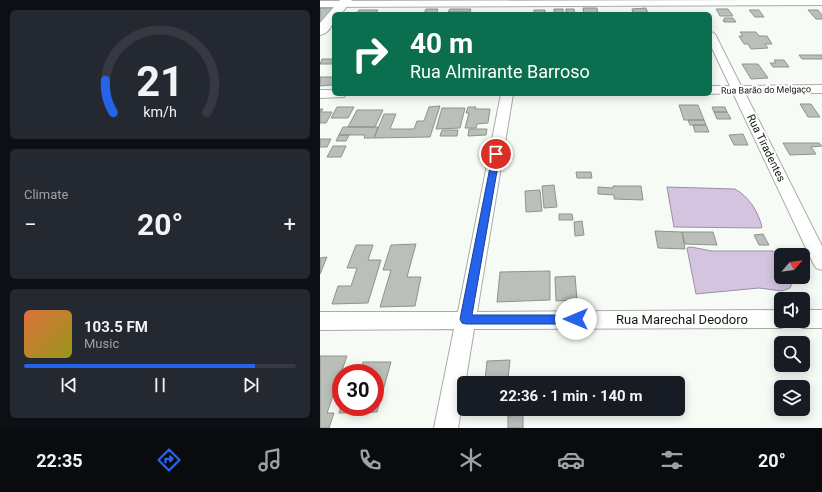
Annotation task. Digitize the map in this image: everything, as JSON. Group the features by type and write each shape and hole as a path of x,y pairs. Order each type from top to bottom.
{"main road":[{"path":"340,12 348,4"},
{"path":"320,31 332,19"},
{"path":"320,45 332,30"}],"street":[{"path":"520,12 523,2"},
{"path":"694,2 699,12"},
{"path":"320,4 822,2"},
{"name":"Rua Tiradentes","path":"712,38 822,263"},
{"name":"Rua Barão do Melgaço","path":"712,90 822,89"},
{"path":"320,94 332,94"},
{"path":"446,428 507,96"},
{"name":"Rua Marechal Deodoro","path":"320,321 466,319 774,319"},
{"path":"810,319 822,319"}],"shaded area":[{"path":"667,187 735,189 749,200 758,215 762,227 674,227"},
{"path":"691,247 712,251 773,251 774,284 792,284 790,288 782,291 759,288 696,294 687,248"}],"building":[{"path":"320,8 338,8 332,12 320,25"},
{"path":"583,8 597,8 598,12 584,12"},
{"path":"646,8 647,12 633,12 632,9"},
{"path":"426,9 438,9 437,12 425,12"},
{"path":"450,9 471,9 470,12 448,12"},
{"path":"554,9 563,9 563,12 554,12"},
{"path":"566,9 574,9 575,12 566,12"},
{"path":"716,9 728,9 733,16 720,16"},
{"path":"359,10 378,10 376,12 358,12"},
{"path":"534,10 545,10 545,12 534,12"},
{"path":"749,10 759,10 764,17 755,17"},
{"path":"808,10 818,10 822,15 822,19 816,19"},
{"path":"724,18 733,18 736,22 724,22"},
{"path":"740,32 756,32 759,36 767,36 772,44 765,44 768,48 751,49 748,44 744,44 739,36 743,36"},
{"path":"799,55 822,55 822,59 802,59"},
{"path":"322,59 332,59 332,64 320,64"},
{"path":"774,60 784,60 789,67 773,67 770,63 776,63"},
{"path":"742,64 758,64 768,78 751,79"},
{"path":"320,77 332,77 332,85 320,86"},
{"path":"800,104 811,104 820,117 808,117"},
{"path":"679,105 698,105 704,120 684,120"},
{"path":"440,106 430,137 374,138 384,114 396,114 390,129 414,129 417,121 424,121 429,107"},
{"path":"337,107 354,107 348,118 331,118"},
{"path":"468,107 476,107 475,109 490,109 488,123 477,124 476,128 465,128 469,113 466,113"},
{"path":"712,107 725,107 727,112 714,112"},
{"path":"442,108 465,108 460,128 436,129"},
{"path":"320,109 323,109 321,112 332,112 326,123 320,123"},
{"path":"357,110 383,110 375,127 348,127"},
{"path":"714,112 727,112 731,119 717,119"},
{"path":"688,120 704,120 706,125 690,125"},
{"path":"693,125 706,125 709,132 695,132"},
{"path":"343,127 378,127 374,138 364,138 365,135 339,135"},
{"path":"469,129 487,129 486,135 468,136"},
{"path":"442,130 458,130 457,136 440,136"},
{"path":"743,134 748,145 734,145 729,135"},
{"path":"339,135 349,135 346,141 336,141"},
{"path":"320,139 331,139 327,147 320,147"},
{"path":"783,143 819,143 822,146 811,147 816,154 790,155"},
{"path":"333,146 346,146 341,157 327,157"},
{"path":"576,172 591,172 592,178 577,178"},
{"path":"554,185 557,207 544,208 542,186"},
{"path":"613,186 641,186 643,200 614,199 614,195 598,194 598,187 613,188"},
{"path":"540,190 542,211 526,212 525,191"},
{"path":"559,214 572,214 573,220 559,220"},
{"path":"582,221 584,235 575,236 574,222"},
{"path":"655,231 682,232 685,249 658,248"},
{"path":"682,232 713,232 717,245 685,244"},
{"path":"763,234 769,245 759,245 754,235"},
{"path":"416,244 407,277 421,277 415,306 380,307 391,270 383,270 391,245"},
{"path":"356,245 373,245 368,260 381,260 368,303 332,304 338,286 351,286 357,268 347,268"},
{"path":"327,257 320,274 320,258"},
{"path":"550,271 550,300 497,302 500,272"},
{"path":"575,276 577,300 556,301 555,277"},
{"path":"320,356 347,356 344,364 332,364 332,399 327,413 332,413 333,416 329,428 320,428"},
{"path":"510,360 508,376 485,376 487,361"},
{"path":"363,362 391,362 384,387 384,364 362,364"},
{"path":"508,416 523,416 523,428 508,428"}],"route":[{"path":"496,154 466,319 576,319"}]}
